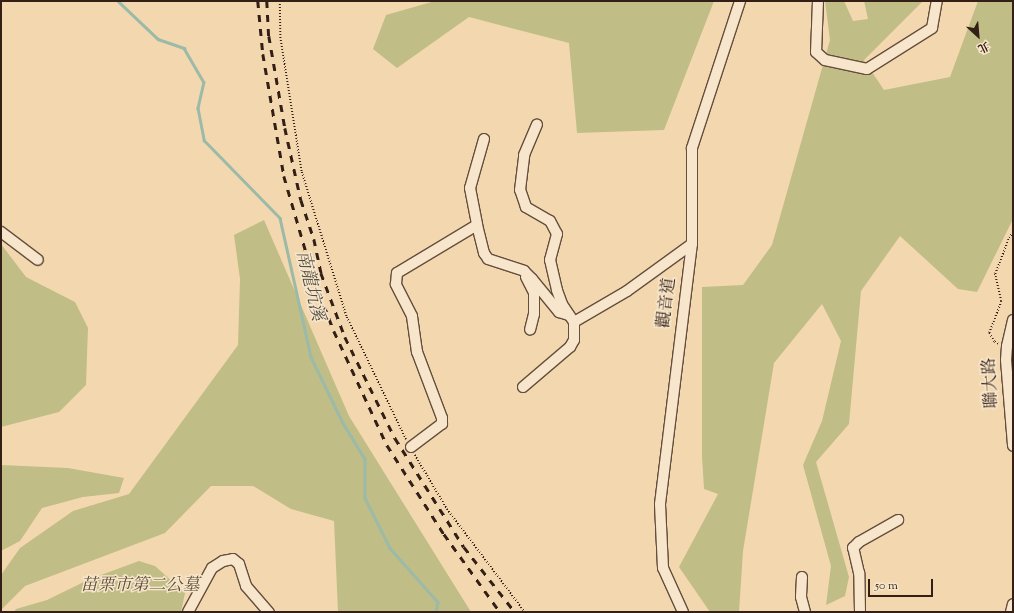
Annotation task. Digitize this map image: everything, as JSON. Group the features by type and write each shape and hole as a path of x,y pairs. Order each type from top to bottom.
{"street":[{"name":"觀音道","path":"683,612 663,568 660,504 692,244 692,148 740,1"},
{"path":"818,1 816,52 825,60 867,69 932,28 937,1"},
{"path":"523,387 570,347 574,340 572,319 562,304 550,260 557,234 550,221 526,207 520,190 524,155 537,125"},
{"path":"484,139 470,188 484,253 488,259 524,271 559,312 572,319"},
{"path":"410,448 442,424 442,418 417,352 412,316 396,284 398,273 477,225"},
{"path":"1,232 38,260"},
{"path":"572,319 627,291 692,244"},
{"path":"524,271 534,293 534,314 530,330"},
{"name":"聯大路","path":"1013,320 1010,347 1006,360 1013,446"},
{"path":"860,612 859,573 853,548 859,542 898,520"},
{"path":"188,612 212,568 223,561 233,559 240,564 246,586 269,612"},
{"path":"802,577 801,597 805,612"},
{"path":"1011,612 1013,604"}],"path":[{"path":"280,1 282,40 302,172 347,317 410,448 448,509 525,612"},
{"path":"1010,347 1001,346 994,342 989,334 1001,301 995,274 1009,238 1013,232"}],"green space":[{"path":"435,1 714,1 664,130 577,133 569,43 469,17 397,68 373,49 386,15"},
{"path":"825,1 844,1 853,21 868,19 864,1 923,1 864,60 884,90 950,77 978,1 1013,1 1013,219 977,292 958,289 900,236 861,291 849,424 816,462 849,577 845,596 826,605 831,566 803,465 822,421 841,341 822,304 774,363 743,551 739,612 710,612 679,567 718,494 704,489 702,456 702,287 743,285 772,245 830,40"},
{"path":"264,220 349,416 471,612 338,612 334,521 291,509 253,486 211,486 165,533 25,586 1,610 1,575 20,548 73,511 129,494 238,345 240,279 234,235"},
{"path":"1,244 26,277 75,302 88,328 86,385 59,412 1,427"},
{"path":"1,465 68,468 124,478 119,493 83,497 42,508 20,541 1,551"},
{"name":"苗栗市第二公墓","path":"139,561 155,566 185,593 181,612 14,612 16,609 47,600 90,579"}],"waterway":[{"name":"南龍坑溪","path":"118,1 158,39 184,48 204,82 198,108 204,140 280,218 311,357 343,423 365,459 365,498 390,548 438,602 436,612"}],"railway":[{"path":"258,1 263,54 284,176 314,279 334,331 387,445 444,534 500,612"},
{"path":"267,1 269,36 285,128 301,200 314,239 321,273 345,337 395,438 464,547 515,612"}]}
